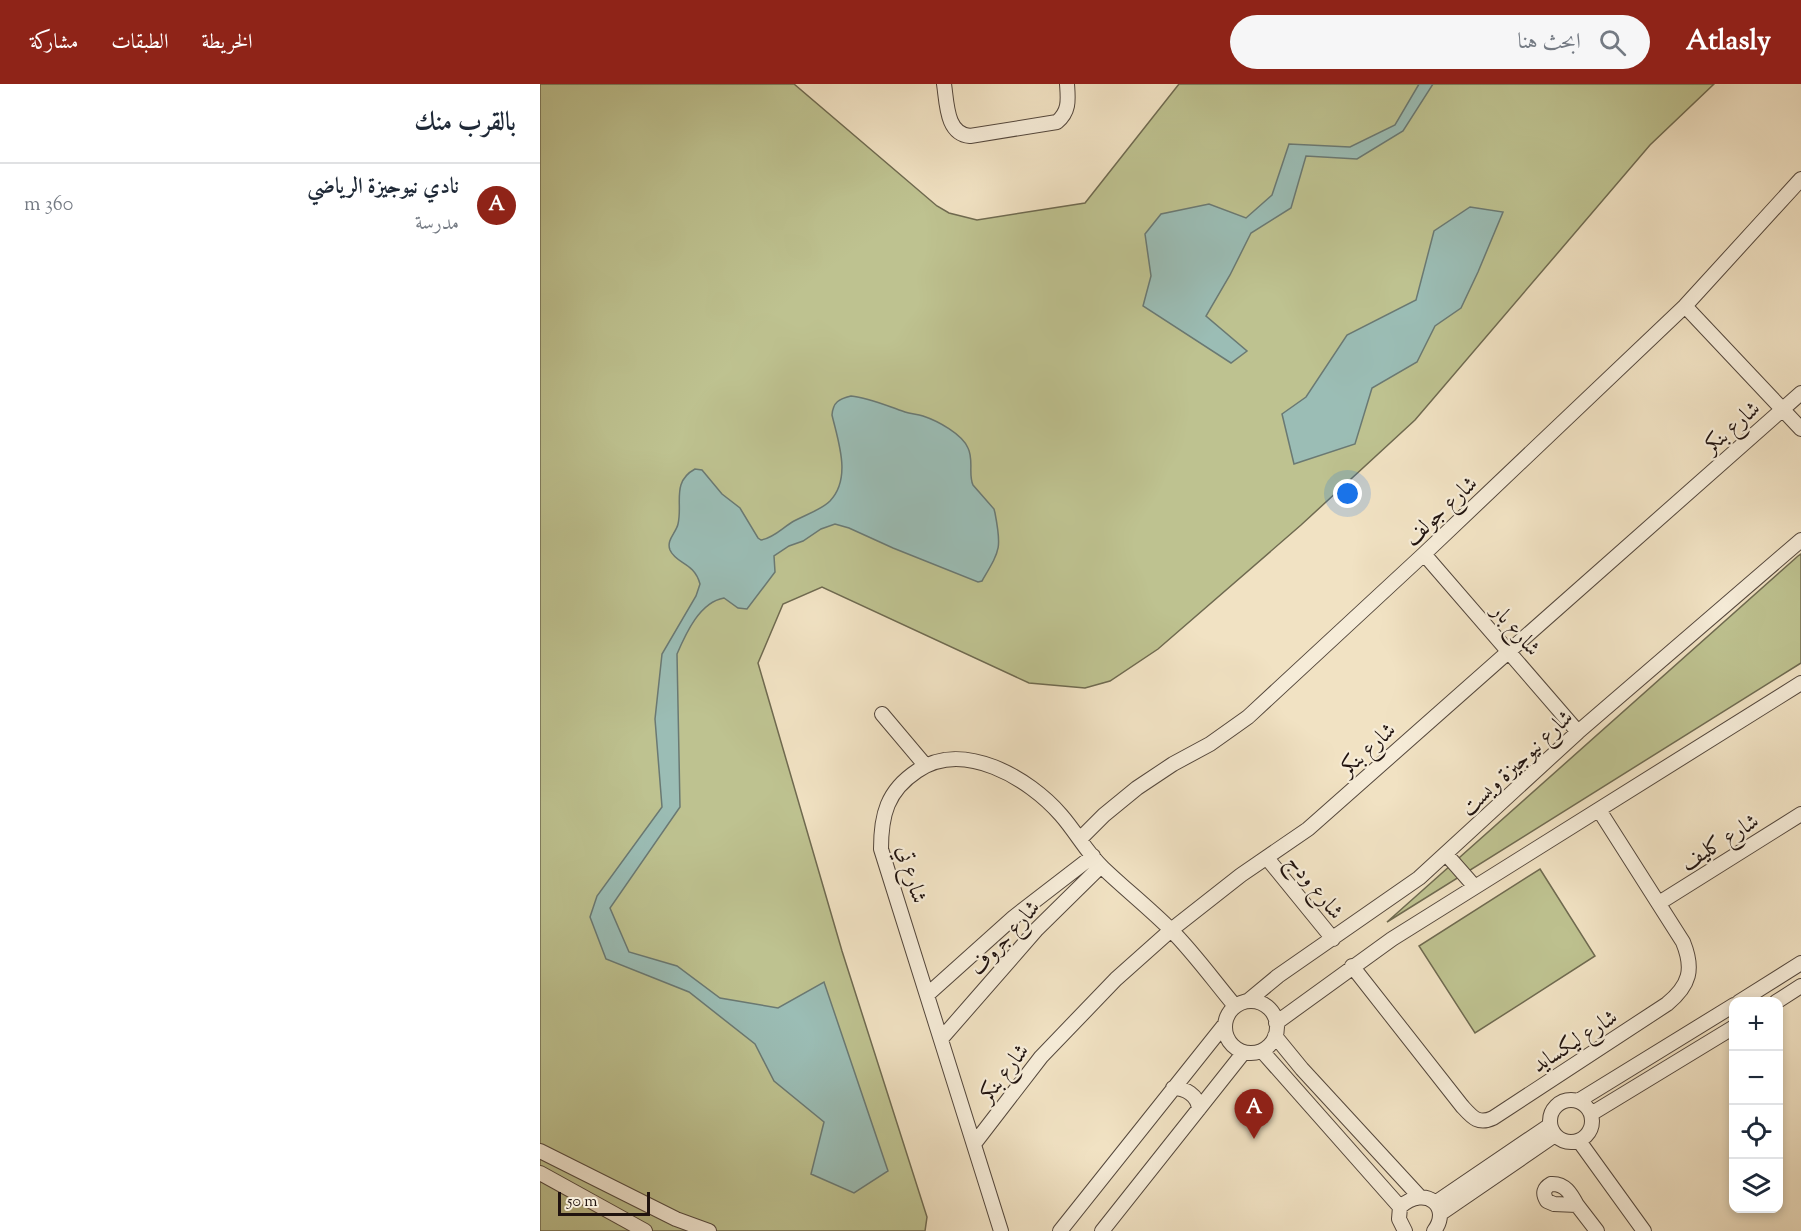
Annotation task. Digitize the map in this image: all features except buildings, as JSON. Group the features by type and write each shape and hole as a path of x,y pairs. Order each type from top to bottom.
{"street":[{"path":"944,84 952,126 960,134 970,136 1057,122 1068,106 1067,84"},
{"name":"شارع جولف","path":"1080,839 1104,815 1137,788 1173,764 1210,744 1248,717 1424,554 1685,306 1801,180"},
{"path":"1685,306 1801,429"},
{"name":"شارع بنكر","path":"974,1144 1041,1057 1116,979 1171,930 1241,876 1308,829 1801,393"},
{"name":"شارع نيوجيزة ويست","path":"1241,1004 1419,878 1578,732 1801,540"},
{"name":"شارع بار","path":"1424,554 1578,732"},
{"path":"1419,1196 1302,1069 1276,1029 1274,1016 1263,1004 1241,1004 1226,1018 1227,1039 1232,1045 1244,1052 1262,1051 1270,1044 1276,1029 1293,1012 1352,966 1801,683"},
{"path":"882,714 925,765"},
{"name":"شارع تي","path":"1001,1231 882,849 881,824 889,800 904,780 925,765 949,758 974,760 998,769 1039,795 1060,813 1097,861 1171,930 1241,1004"},
{"name":"شارع ليكسايد","path":"1352,966 1462,1106 1475,1120 1485,1121 1667,1004 1678,995 1686,983 1688,955 1683,942 1599,810"},
{"name":"شارع كليف","path":"1659,903 1801,814"},
{"path":"1446,854 1475,887"},
{"name":"شارع ودج","path":"1267,858 1333,939"},
{"name":"شارع جروف","path":"927,995 1014,917 1097,861"},
{"name":"شارع جروف","path":"941,1039 1097,861"},
{"path":"1747,997 1801,963"},
{"path":"1783,998 1801,986"},
{"path":"1578,1101 1729,1008"},
{"path":"1059,1231 1225,1024"},
{"path":"1591,1114 1729,1030"},
{"path":"1262,1051 1400,1207"},
{"path":"1102,1231 1244,1052"},
{"path":"1289,1081 1302,1069"},
{"path":"1173,1088 1181,1088 1191,1094 1198,1103 1199,1109"},
{"path":"1568,1100 1578,1101 1586,1106 1591,1114 1590,1129 1587,1135 1579,1141 1566,1142 1553,1130 1551,1114 1557,1105 1568,1100"},
{"path":"1405,1231 1399,1219 1400,1207 1408,1200 1419,1196 1428,1198 1439,1220 1553,1130"},
{"path":"1579,1141 1644,1231"},
{"path":"540,1151 676,1219 709,1231"},
{"path":"540,1173 645,1231"},
{"path":"580,1195 589,1174"},
{"path":"1577,1205 1597,1231"}],"green space":[{"path":"540,84 794,84 937,206 949,213 977,220 1085,203 1179,84 1714,84 1650,145 1415,420 1301,525 1158,649 1110,681 1085,688 1029,683 822,587 783,604 758,663 842,951 927,1217 925,1231 540,1231"},
{"path":"1801,554 1801,663 1387,922 1798,556"},
{"path":"1540,869 1595,956 1475,1033 1419,946"}],"water":[{"path":"1419,84 1433,84 1403,131 1357,159 1306,156 1291,208 1251,233 1206,316 1247,351 1231,363 1143,306 1151,276 1145,234 1161,214 1209,204 1246,218 1272,195 1289,144 1350,147 1395,125"},
{"path":"1470,207 1503,212 1461,308 1435,326 1417,362 1372,388 1355,444 1294,464 1282,414 1306,397 1347,335 1416,300 1434,231"},
{"path":"851,396 872,400 929,418 961,438 970,453 973,485 994,509 999,542 993,562 982,581 978,582 835,524 821,529 774,556 775,572 747,609 738,608 724,598 708,605 695,620 677,654 680,807 610,908 629,952 677,966 720,998 778,1008 824,982 888,1171 854,1193 811,1174 824,1122 774,1081 755,1044 689,992 606,959 590,917 597,896 662,807 655,719 662,654 696,596 700,584 694,571 673,555 669,546 678,524 679,494 683,480 695,469 702,470 722,494 740,508 758,538 761,540 770,537 794,521 822,507 837,492 842,459 832,415 837,402"}],"place":[{"name":"نادي نيوجيزة الرياضي","path":"1254,1139"}]}
